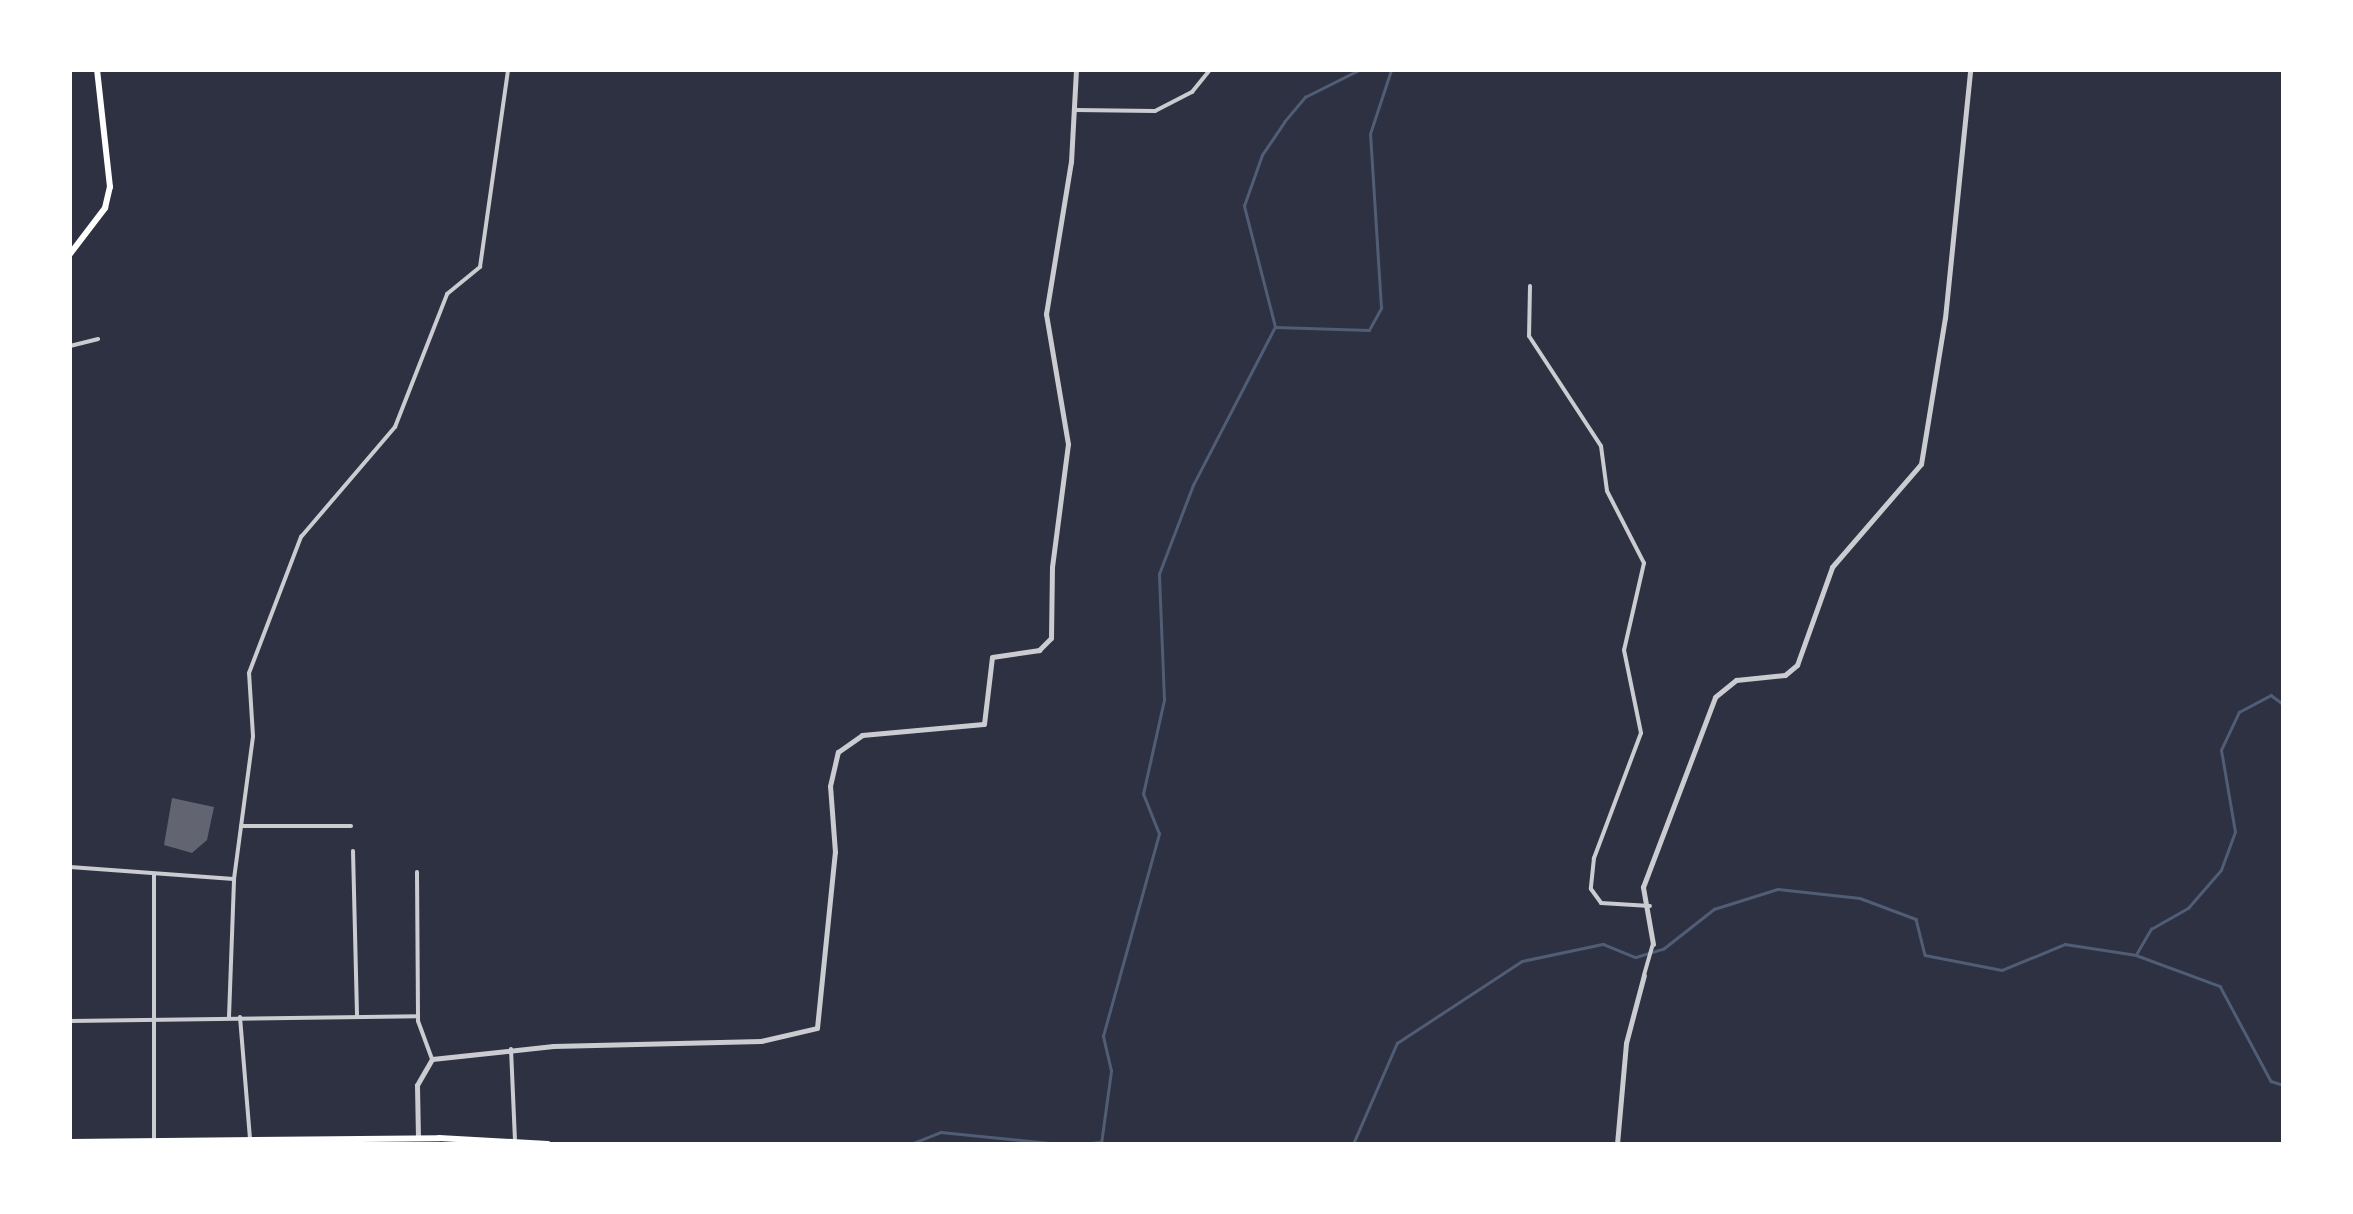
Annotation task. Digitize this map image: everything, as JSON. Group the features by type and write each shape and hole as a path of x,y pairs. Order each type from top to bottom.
{"main road":[{"path":"70,254 105,208 110,187 97,70"},
{"path":"70,1142 418,1138 516,1139 548,1144"}],"street":[{"path":"229,1017 234,879 253,736 249,673 301,537 395,427 447,294 480,267 508,70"},
{"path":"432,1059 511,1049 761,1041 817,1028 834,862 830,786 838,752 862,735 978,728 988,717 986,674 992,657 1047,646 1068,444 1046,314 1076,70"},
{"path":"1074,110 1155,111 1192,92 1210,70"},
{"path":"1617,1144 1626,1043 1653,944 1650,906 1642,886 1654,845 1715,697 1736,680 1785,675 1797,665 1832,567 1920,464 1946,318 1970,70"},
{"path":"1530,286 1530,336 1601,446 1608,490 1644,563 1624,650 1641,733 1594,858 1591,889 1601,902 1650,906"},
{"path":"70,346 98,339"},
{"path":"241,826 351,826"},
{"path":"353,851 357,1016"},
{"path":"70,867 234,879"},
{"path":"417,872 418,1016 432,1059 417,1085 418,1138"},
{"path":"153,1142 154,874"},
{"path":"70,1021 418,1016"},
{"path":"240,1017 250,1138"},
{"path":"511,1049 516,1139"}],"building":[{"path":"172,798 214,807 207,840 192,853 164,845"}],"waterway":[{"path":"1275,327 1244,206 1262,155 1305,97 1359,70"},
{"path":"1101,1144 1111,1071 1103,1036 1159,834 1143,794 1164,700 1159,574 1193,485 1275,327 1369,330 1381,308 1370,134 1391,70"},
{"path":"2137,953 2151,929 2188,908 2221,870 2235,832 2221,750 2239,712 2271,695 2283,704"},
{"path":"1353,1144 1397,1043 1522,961 1603,944 1636,957 1663,949 1714,909 1778,889 1860,898 1916,919 1925,955 2002,970 2065,944 2136,955 2220,986 2271,1081 2283,1085"},
{"path":"911,1144 941,1132 1059,1144"},
{"path":"1082,1144 1099,1142"}]}
